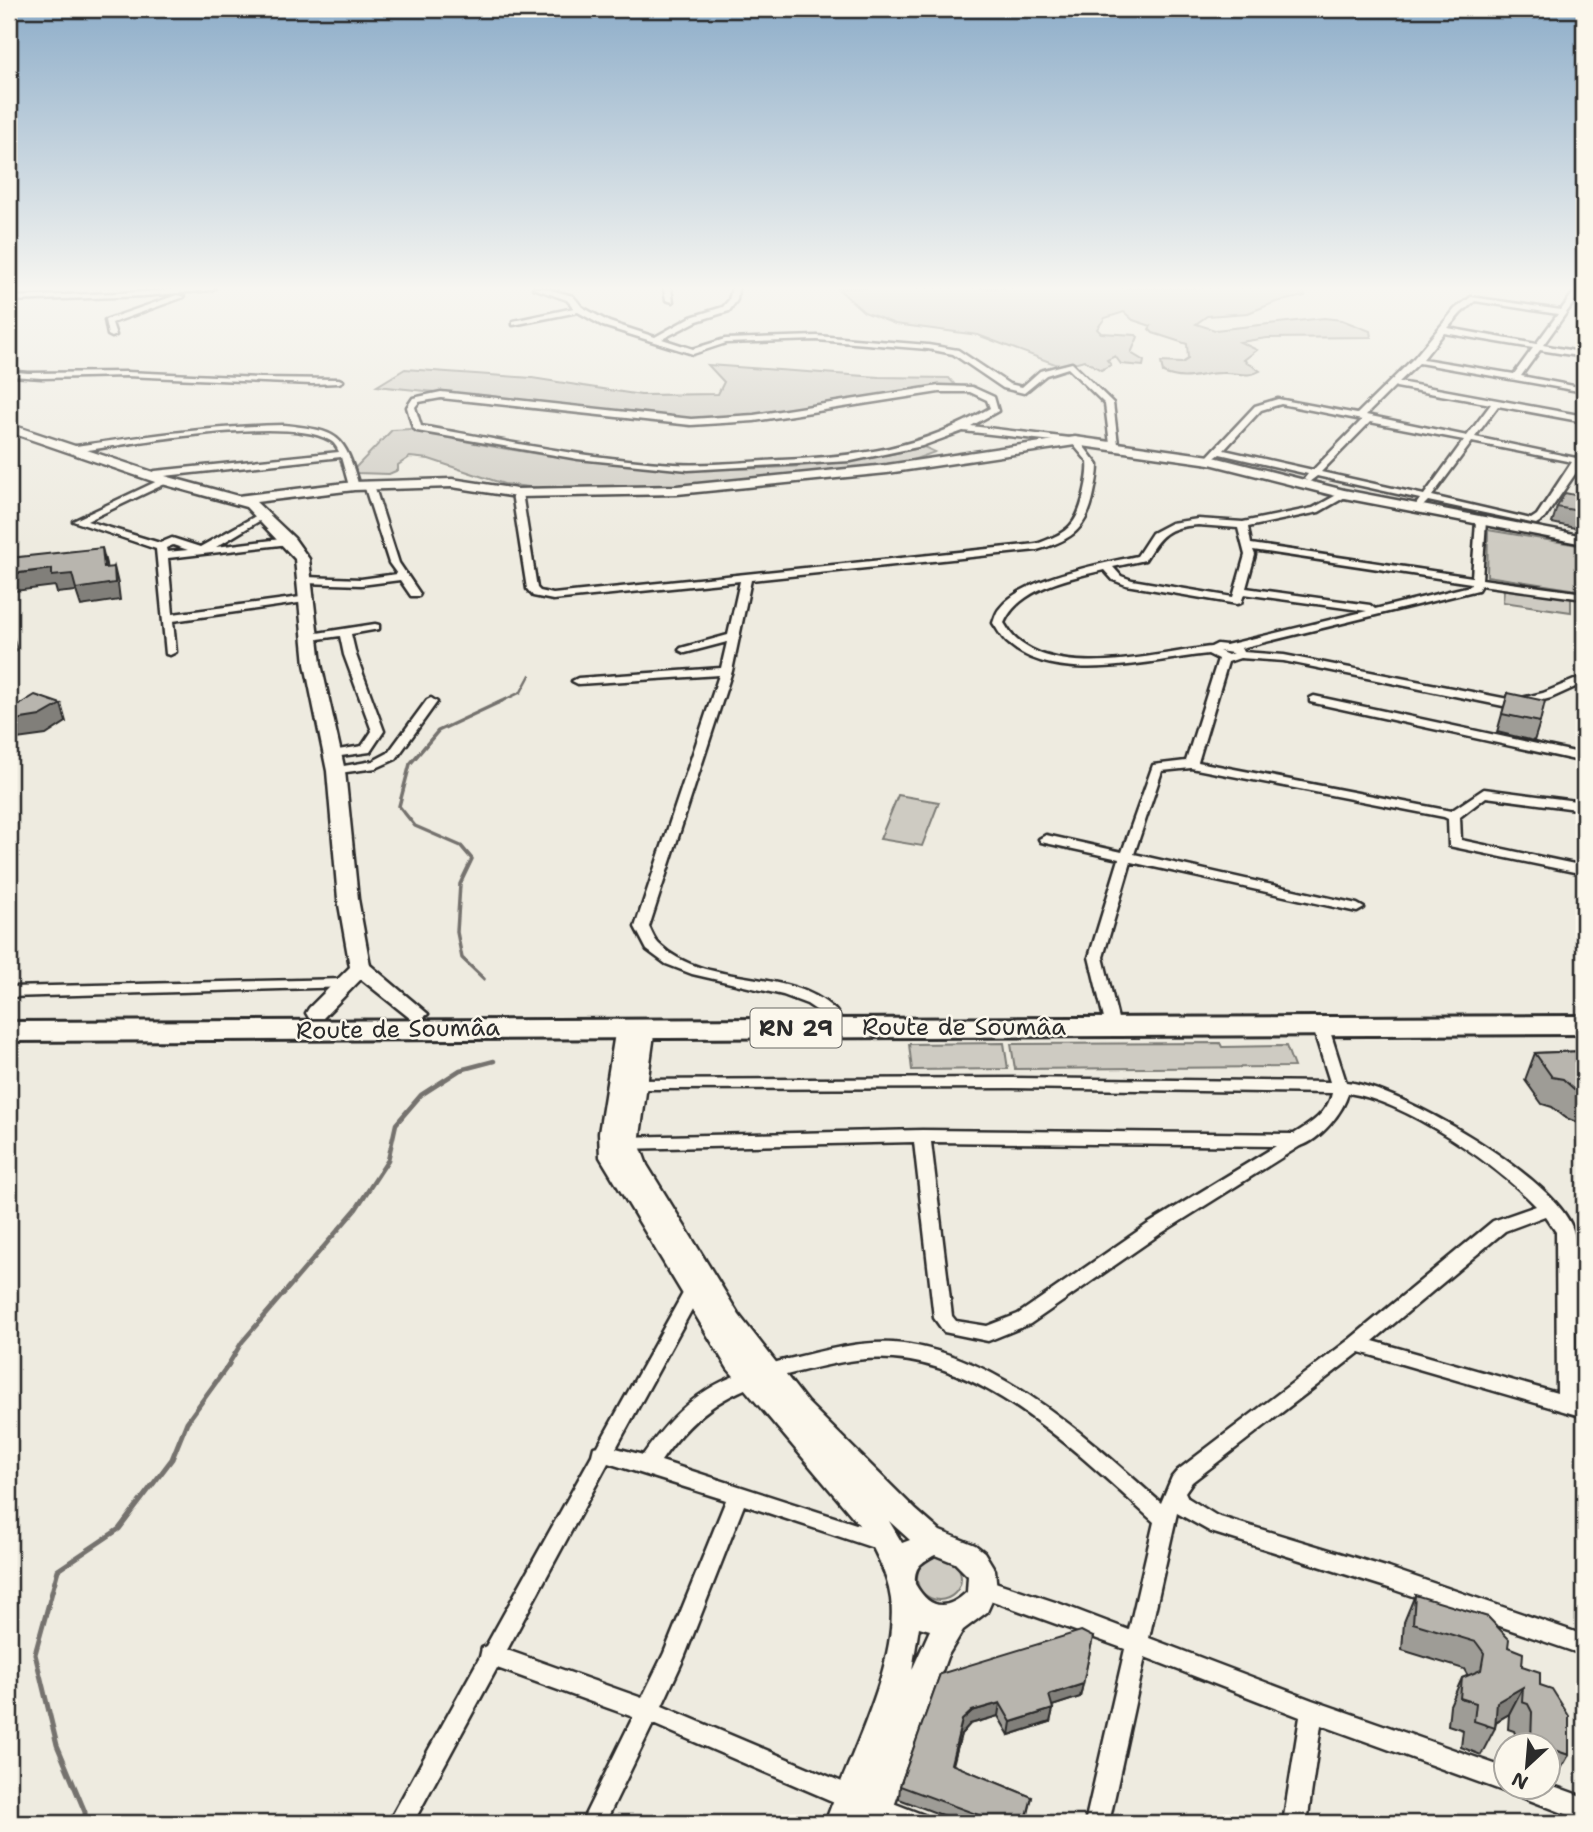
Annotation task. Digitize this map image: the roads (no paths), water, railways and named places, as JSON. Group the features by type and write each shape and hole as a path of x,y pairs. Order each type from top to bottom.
{"highway":[{"name":"Route de Soumâa","path":"9,1032 635,1027 833,1021 1584,1010"},
{"name":"Route de Soumâa","path":"9,1014 316,1013 833,1021"},
{"name":"Route de Soumâa","path":"1110,1019 1320,1025 1584,1026"}],"street":[{"path":"14,373 43,377 127,374 289,382 339,381"},
{"path":"988,373 1006,386 1024,390 1041,373"},
{"path":"1078,373 1109,403 1114,444"},
{"path":"1309,480 1365,417 1385,388 1395,384 1405,373"},
{"path":"1496,373 1584,390"},
{"path":"1516,377 1518,373"},
{"path":"1395,384 1584,419"},
{"path":"962,428 995,409 991,399 972,390 939,389 754,418 691,422 441,395 416,400 411,407 417,428 568,454 674,467 809,462 855,457 929,443 962,428 1114,444 1214,456 1309,480 1584,540"},
{"path":"1214,456 1258,408 1270,403 1293,402 1470,438 1582,456 1557,502 1532,527"},
{"path":"1422,504 1496,403"},
{"path":"76,449 136,440 284,427 323,433 340,444 354,486"},
{"path":"9,428 166,480 251,504 289,541 302,559 311,637 333,763 348,899 360,968 418,1014"},
{"path":"240,500 354,486 452,483 517,493 677,490 819,478 1075,441"},
{"path":"517,493 532,589 537,594 553,597 1049,543 1082,524 1087,512 1093,462 1075,441"},
{"path":"147,474 345,454"},
{"path":"162,551 78,521 166,480"},
{"path":"1309,480 1344,495 1422,504 1481,521 1532,527"},
{"path":"369,485 401,577 415,593"},
{"path":"1344,495 1316,510 1244,525 1202,523 1165,528 1154,536 1141,558 1059,577 1006,605 999,613 998,623 1014,643 1074,663 1137,663 1212,650 1234,651 1284,658 1513,704 1546,696 1584,679"},
{"path":"201,551 261,516"},
{"path":"1191,764 1223,659 1234,651 1378,609 1474,588 1477,581 1481,521"},
{"path":"1107,566 1117,578 1130,583 1237,601 1250,555 1244,525"},
{"path":"162,551 172,541 201,551 289,541"},
{"path":"1247,546 1584,596"},
{"path":"162,551 170,652"},
{"path":"305,580 361,582 401,577"},
{"path":"747,577 726,671 642,927 644,936 652,947 674,961 714,976 809,1000 833,1021"},
{"path":"1240,590 1378,609"},
{"path":"168,618 308,598"},
{"path":"311,637 375,626"},
{"path":"333,763 366,749 378,731 349,655 345,631"},
{"path":"685,650 732,637"},
{"path":"1212,650 1215,656 1223,659"},
{"path":"578,681 726,671"},
{"path":"1314,700 1584,758"},
{"path":"333,763 376,764 391,756 431,702"},
{"path":"1110,1019 1096,957 1157,768 1191,764 1452,816 1485,793 1584,806"},
{"path":"1452,816 1454,843 1584,870"},
{"path":"1046,839 1357,908"},
{"path":"316,1013 360,968"},
{"path":"9,992 345,984"},
{"path":"922,1136 943,1318 950,1327 988,1334 1024,1319 1154,1228 1302,1140 1336,1108 1340,1088 1320,1025"},
{"path":"635,1027 635,1084 619,1143 611,1157 693,1291 888,1543 902,1585 907,1629 860,1813"},
{"path":"635,1027 619,1143 636,1166 732,1324 759,1376 896,1510 933,1542"},
{"path":"635,1084 1013,1083 1365,1088 1413,1109 1492,1160 1550,1207 1565,1232 1576,1406 1357,1344"},
{"path":"619,1143 922,1136 1302,1140"},
{"path":"1097,1823 1165,1519 1175,1491 1185,1476 1357,1344 1499,1226 1550,1207"},
{"path":"400,1823 490,1655 693,1291"},
{"path":"647,1465 668,1434 706,1396 759,1376 859,1352 894,1351 958,1366 1051,1423 1165,1519"},
{"path":"601,1454 647,1465 888,1543"},
{"path":"1175,1491 1180,1504 1210,1523 1389,1578 1584,1645"},
{"path":"593,1823 673,1658 738,1494"},
{"path":"860,1813 934,1650 953,1619 973,1608 982,1588 982,1577 970,1556 948,1544 933,1542 915,1549 902,1585"},
{"path":"902,1585 926,1616 953,1619"},
{"path":"982,1588 1058,1613 1312,1711 1492,1775"},
{"path":"490,1655 648,1711 860,1813 916,1823"},
{"path":"1295,1823 1312,1711"},
{"path":"1559,1800 1584,1809"}],"waterway":[{"path":"498,703 521,692 530,675"},
{"path":"484,979 462,958 457,932 460,884 472,859 461,846 415,826 399,806 410,764 438,731 502,701"},
{"path":"228,1365 242,1342 356,1209 388,1160 396,1124 421,1095 460,1070 494,1061"},
{"path":"85,1823 85,1812 57,1745 35,1654 58,1570 119,1529 172,1459 187,1422 229,1364"}]}
